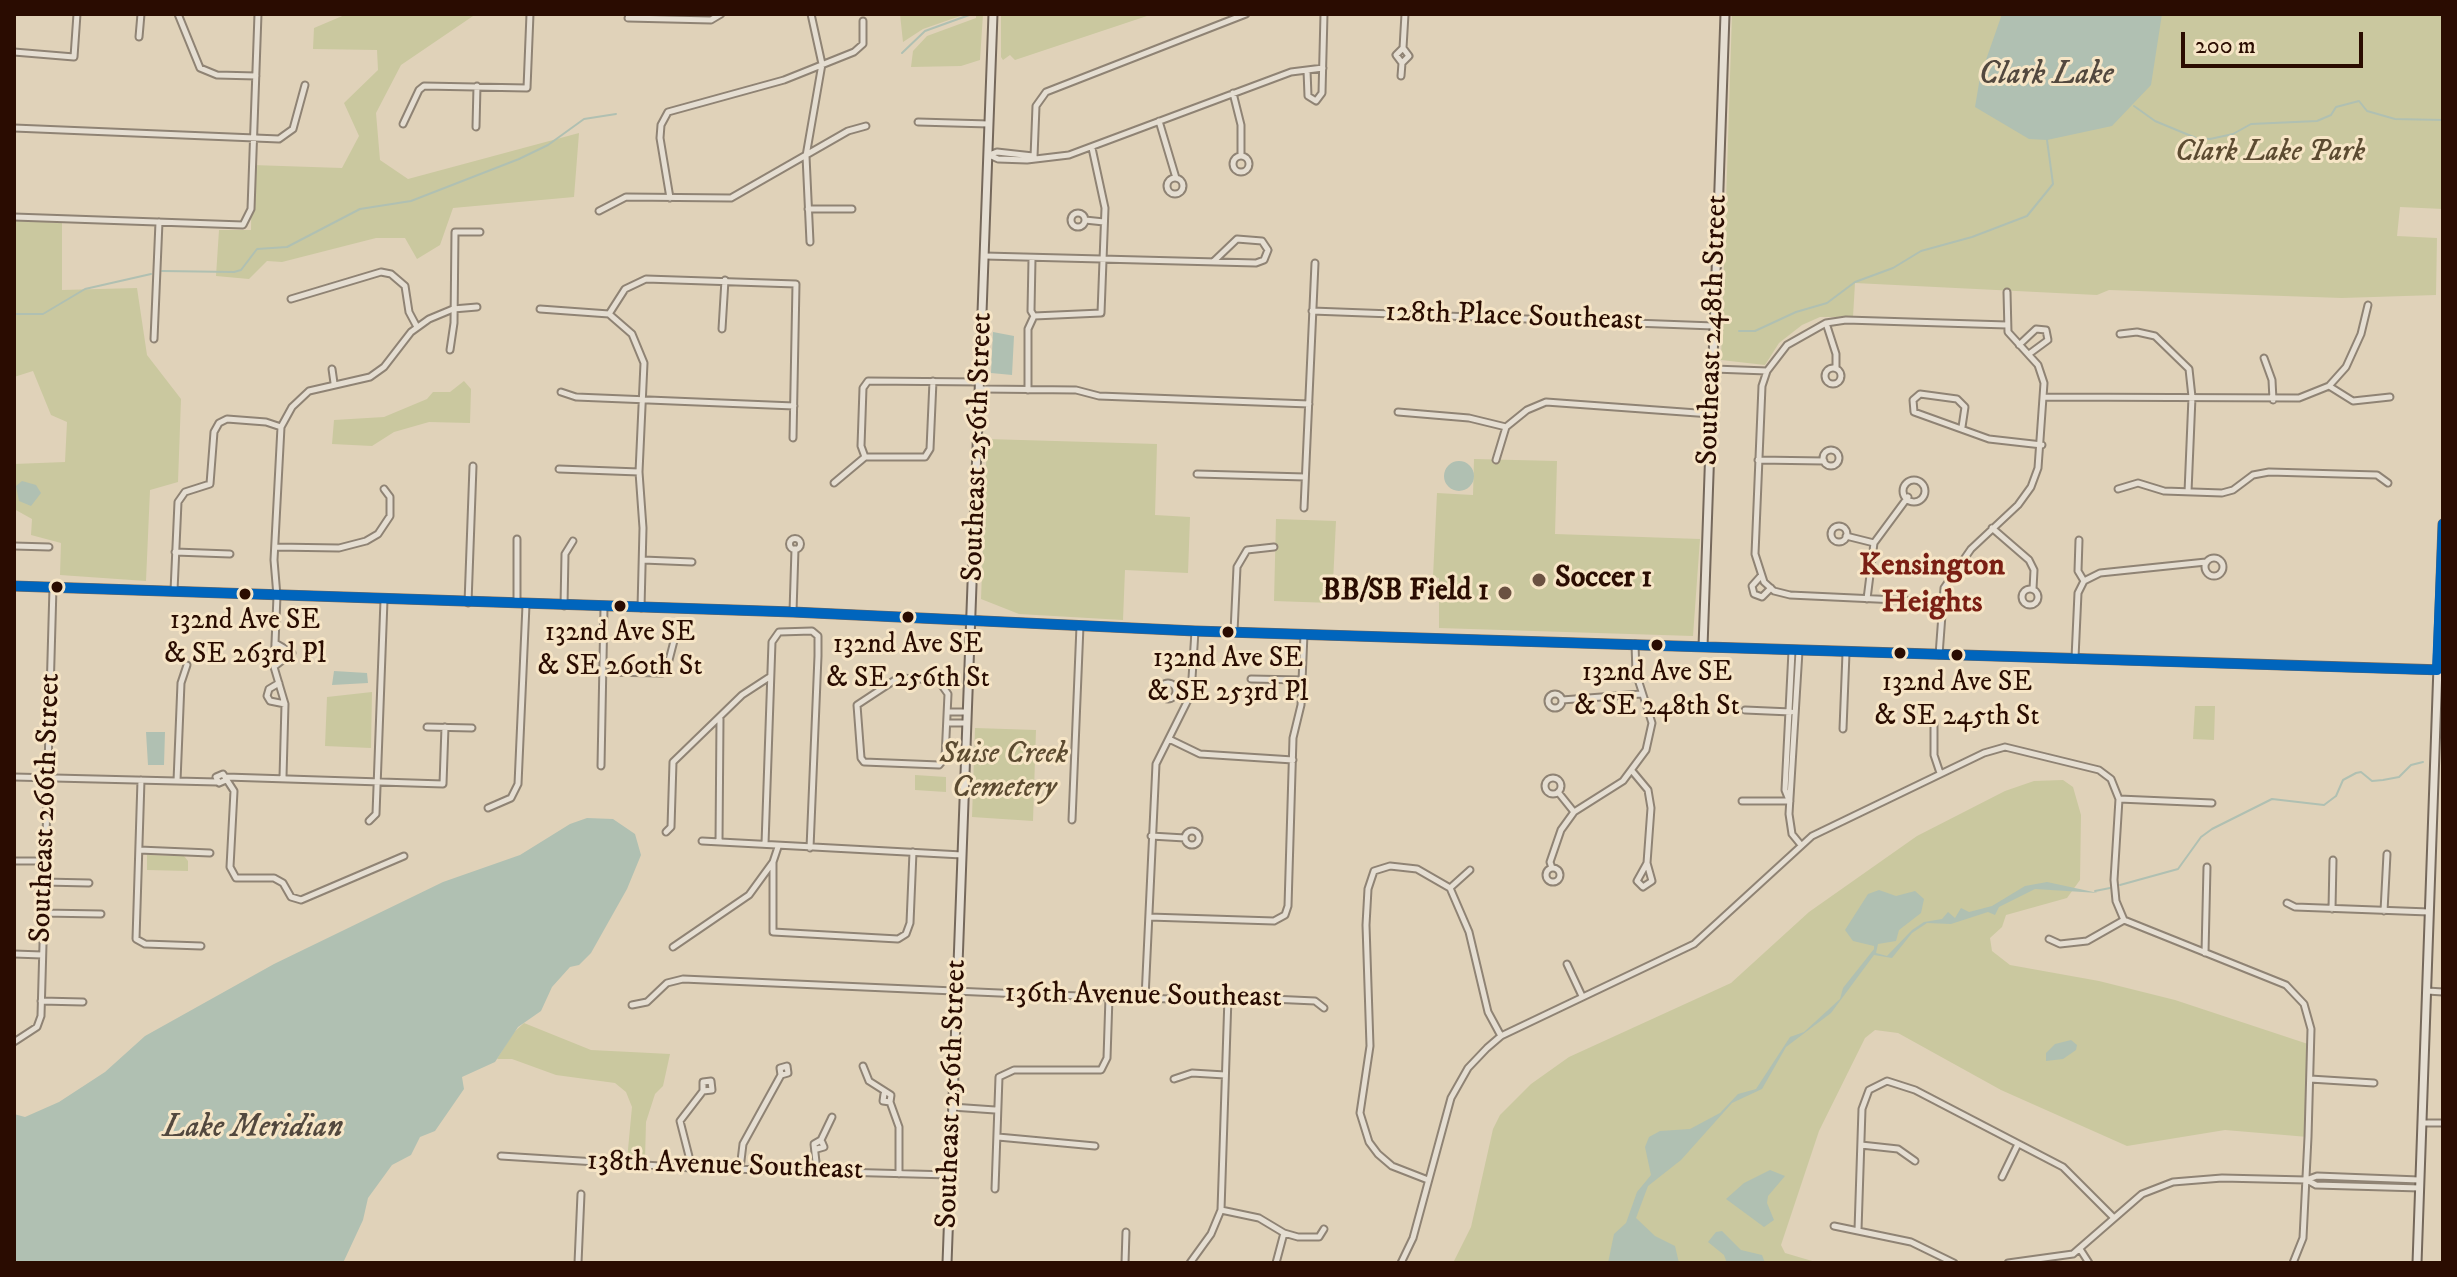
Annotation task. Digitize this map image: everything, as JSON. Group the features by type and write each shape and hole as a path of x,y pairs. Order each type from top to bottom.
{"main road":[{"name":"Southeast 256th Street","path":"947,1263 982,386 993,14"},
{"name":"Southeast 248th Street","path":"1703,647 1725,14"},
{"path":"2417,1263 2443,524"},
{"path":"14,586 468,604 793,612 1195,631 2440,670"}],"street":[{"path":"14,52 74,57 77,14"},
{"path":"139,37 141,14"},
{"path":"178,14 200,68 217,75 256,76"},
{"path":"14,217 238,225 247,220 251,209 258,14"},
{"path":"403,124 424,86 527,88 530,14"},
{"path":"810,242 806,156 822,64 811,14"},
{"path":"1034,157 1034,119 1040,97 1053,88 1246,14"},
{"path":"1307,69 1308,96 1316,101 1321,98 1324,14"},
{"path":"1401,76 1402,63 1409,56 1403,48 1405,14"},
{"path":"628,18 668,16 711,20 720,15"},
{"path":"670,198 660,138 661,125 668,112 784,80 861,48 863,21"},
{"path":"989,155 997,152 1034,157 1069,155 1291,72 1323,68"},
{"path":"14,128 279,139 290,134 305,85"},
{"path":"476,127 477,86"},
{"path":"1233,93 1241,125 1241,156"},
{"path":"1159,121 1176,178"},
{"path":"918,122 990,124"},
{"path":"599,211 626,197 731,198 848,131 866,126"},
{"path":"1034,316 1101,313 1104,222 1102,190 1092,148"},
{"path":"808,209 852,209"},
{"path":"1085,220 1104,222"},
{"path":"154,339 159,222"},
{"path":"450,350 455,232 480,232"},
{"path":"985,256 1256,263 1264,260 1268,250 1257,239 1237,239 1214,261"},
{"path":"1032,259 1031,311 1034,316"},
{"path":"1304,508 1315,263"},
{"path":"291,299 381,272 391,274 405,286 409,312 417,327"},
{"path":"609,314 625,289 646,279 796,284 793,438"},
{"path":"722,329 725,280"},
{"path":"1939,655 1940,602 1953,574 2031,487 2042,445 2045,397 2041,371 2007,325 2007,292"},
{"path":"2045,397 2299,398 2329,386 2353,354 2368,305"},
{"path":"283,777 285,704 274,667 277,596 275,547 281,427 301,398 318,386 370,377 397,354 417,327 453,309 477,307"},
{"path":"540,309 609,314 638,343 644,363 639,472 643,560 641,609"},
{"name":"128th Place Southeast","path":"1312,311 1715,326"},
{"path":"1028,390 1028,329 1034,316"},
{"path":"1940,602 1790,595 1771,588 1762,579 1755,554 1760,401 1767,371 1787,345 1802,333 1826,323 1850,320 2007,325"},
{"path":"1826,323 1836,354 1836,368"},
{"path":"2019,345 2036,329 2046,330 2048,340 2029,354"},
{"path":"2120,334 2143,333 2162,341 2189,369 2192,397 2188,492"},
{"path":"2264,358 2273,400"},
{"path":"332,369 334,383"},
{"path":"1714,369 1767,371"},
{"path":"865,457 861,446 863,388 868,381 933,381 1028,390 1309,404"},
{"path":"834,483 865,457 925,457 930,449 933,381"},
{"path":"2329,386 2353,401 2390,397"},
{"path":"561,392 576,397 794,406"},
{"path":"1962,427 1965,407 1957,399 1920,394 1913,400 1914,412 2005,443 2042,445"},
{"path":"1496,460 1506,427 1527,410 1546,402 1712,414"},
{"path":"1398,412 1469,418 1506,427"},
{"path":"174,592 180,497 210,484 214,432 219,423 227,419 266,422 281,427"},
{"path":"1758,460 1824,461"},
{"path":"468,604 473,466"},
{"path":"559,469 639,472"},
{"path":"2118,489 2138,483 2161,490 2228,491 2253,475 2269,472 2377,475 2388,483"},
{"path":"1197,474 1305,477"},
{"path":"1915,480 1925,488 1920,501 1908,497 1903,490 1908,481 1915,480"},
{"path":"275,547 339,548 366,541 378,534 390,516 390,497 384,489"},
{"path":"1867,599 1874,543 1908,497"},
{"path":"1992,528 2029,560 2034,570 2033,589"},
{"path":"1846,536 1874,543"},
{"path":"516,604 517,539"},
{"path":"2079,540 2078,571 2084,581"},
{"path":"564,606 565,554 573,541"},
{"path":"14,546 49,547"},
{"path":"1234,632 1237,567 1247,550 1274,547"},
{"path":"793,612 795,549"},
{"path":"175,552 230,554"},
{"path":"643,560 692,562"},
{"path":"2075,659 2078,593 2084,581 2100,573 2206,562"},
{"path":"1762,579 1752,586 1754,594 1762,597 1771,588"},
{"name":"Southeast 266th Street","path":"14,1042 37,1027 41,1001 53,587"},
{"path":"369,821 376,814 384,600"},
{"path":"488,808 511,798 519,771 526,605"},
{"path":"601,766 604,608"},
{"path":"1072,820 1080,626"},
{"path":"765,844 768,678 772,642 779,632 812,631 818,636 810,848"},
{"path":"1145,998 1156,764 1190,697 1195,631"},
{"path":"1149,917 1274,921 1285,915 1293,760 1304,634"},
{"path":"603,672 662,673 667,668 675,637"},
{"path":"274,667 290,659 292,653 275,643"},
{"path":"1552,868 1550,862 1561,830 1574,812 1633,772 1651,735 1650,712 1641,694 1635,644"},
{"path":"1795,651 1790,801 1791,830 1801,845"},
{"path":"1843,729 1846,653"},
{"path":"177,781 181,683 187,665"},
{"path":"666,832 671,827 673,762 742,695 768,678"},
{"path":"898,678 938,680 948,694 948,712 945,758 939,765 875,763 861,758 857,705 898,678"},
{"path":"1251,679 1302,680"},
{"path":"279,683 269,689 267,696 270,701 285,704"},
{"path":"1176,694 1190,697"},
{"path":"1562,700 1641,694"},
{"path":"1745,710 1793,712"},
{"path":"948,712 969,713"},
{"path":"719,842 720,719"},
{"path":"948,723 968,724"},
{"path":"1934,723 1934,755 1940,773"},
{"path":"427,727 472,728"},
{"path":"14,777 217,782 226,778 283,777 443,784 445,727"},
{"path":"1169,739 1200,754 1293,760"},
{"path":"1401,1263 1413,1238 1459,1082 1501,1036 1694,944 1801,845 1830,826 1991,750 2018,748 2099,770 2115,785 2119,799 2114,880 2116,901 2124,920 2286,985 2304,1004 2311,1029 2310,1079 2303,1238 2294,1263"},
{"path":"1633,772 1650,797 1647,863"},
{"path":"226,778 234,791 230,867 233,876 250,881 274,878 283,883 291,897 301,900 404,856"},
{"path":"141,780 136,939 145,944 201,946"},
{"path":"1558,792 1574,812"},
{"path":"2119,799 2212,803"},
{"path":"1742,801 1790,801"},
{"path":"1151,836 1185,838"},
{"path":"702,841 963,855"},
{"path":"778,847 773,862 773,932 903,937 910,923 913,852"},
{"path":"139,850 210,853"},
{"path":"2384,911 2387,854"},
{"path":"2332,909 2333,860"},
{"path":"14,861 44,861"},
{"path":"673,947 742,901 773,862"},
{"path":"1428,1180 1392,1166 1378,1154 1369,1142 1360,1113 1370,1046 1366,925 1368,889 1374,871 1390,866 1417,869 1450,888 1469,932 1488,1012 1501,1036"},
{"path":"2205,953 2207,867"},
{"path":"1450,888 1470,870"},
{"path":"44,882 89,883"},
{"path":"2287,903 2295,907 2429,912"},
{"path":"43,913 101,914"},
{"path":"2049,939 2060,944 2087,941 2124,920"},
{"path":"14,954 42,955"},
{"path":"1567,964 1582,996"},
{"name":"136th Avenue Southeast","path":"632,1005 647,1002 667,983 683,979 957,992 1145,998 1228,997 1315,1001 1324,1008"},
{"path":"2427,991 2443,992"},
{"path":"995,1189 997,1082 1002,1074 1014,1070 1101,1070 1107,1058 1109,997"},
{"path":"1190,1263 1211,1234 1221,1210 1228,997"},
{"path":"41,1001 83,1002"},
{"path":"863,1066 869,1081 884,1094 883,1101 890,1102 899,1127 899,1174"},
{"path":"1174,1079 1192,1073 1225,1075"},
{"path":"740,1169 743,1144 781,1075"},
{"path":"2310,1079 2374,1083"},
{"path":"1858,1230 1862,1109 1869,1090 1887,1081 1904,1086 2063,1167 2113,1217"},
{"path":"692,1168 680,1121 703,1091"},
{"path":"952,1107 995,1110"},
{"path":"817,1171 817,1149 824,1147 821,1140 832,1117"},
{"path":"2422,1123 2443,1123"},
{"path":"998,1137 1095,1146"},
{"path":"2002,1177 2018,1144"},
{"path":"1861,1145 1898,1149 1915,1161"},
{"name":"138th Avenue Southeast","path":"501,1156 692,1168 950,1175"},
{"path":"2008,1263 2029,1258 2061,1258 2080,1249 2142,1194 2173,1182 2203,1178 2306,1180 2317,1176 2420,1184"},
{"path":"578,1263 581,1194"},
{"path":"1221,1210 1259,1218 1284,1233 1315,1238 1324,1229"},
{"path":"1834,1226 1911,1242 1954,1263"},
{"path":"1125,1263 1126,1232"},
{"path":"1276,1263 1284,1233"},
{"path":"2080,1249 2089,1263"}],"green space":[{"path":"347,14 476,14 401,65 376,113 380,160 408,179 579,133 574,197 453,208 440,245 417,259 405,238 376,238 282,262 267,261 249,279 216,276 219,230 251,230 252,165 342,168 359,136 344,103 378,70 377,50 313,49 314,28"},
{"path":"900,14 966,14 923,29 903,42"},
{"path":"976,14 983,14 980,60 961,66 911,67 913,51 927,36 976,18"},
{"path":"1001,14 1153,14 1015,60 1010,55 1003,60"},
{"name":"Clark Lake Park","path":"1732,14 2443,14 2443,209 2400,207 2397,236 2437,238 2436,295 2342,298 2109,290 2097,295 1855,283 1853,317 1820,317 1802,325 1779,343 1765,365 1721,360"},
{"path":"14,220 62,223 62,290 137,288 147,355 181,399 178,482 150,490 146,581 60,575 61,543 31,535 32,519 14,509 14,464 65,462 67,422 51,415 33,371 14,377"},
{"path":"464,381 471,389 470,423 429,422 394,432 372,446 332,444 334,420 384,417 427,399 433,392 450,392"},
{"path":"987,439 1157,444 1155,515 1190,517 1188,573 1125,570 1123,620 1019,614 981,599"},
{"path":"1474,459 1557,461 1555,534 1700,539 1693,636 1439,628 1439,578 1433,577 1437,493 1473,495"},
{"path":"1276,519 1336,521 1332,603 1274,601"},
{"path":"372,692 371,748 325,746 327,697"},
{"path":"2195,706 2215,706 2214,740 2193,739"},
{"name":"Suise Creek Cemetery","path":"975,728 1036,730 1033,821 972,817"},
{"path":"915,775 946,777 946,792 915,790"},
{"path":"2063,780 2073,787 2081,815 2080,880 2067,898 2006,915 2002,927 1990,938 1992,951 2010,965 2099,981 2175,1000 2311,1045 2308,1137 2225,1130 2127,1146 2001,1090 1898,1033 1875,1030 1865,1038 1819,1131 1781,1245 1785,1253 1819,1263 1453,1263 1471,1227 1493,1129 1500,1115 1531,1084 1569,1057 1731,983 1809,912 1917,836 2005,791 2034,781"},
{"path":"147,855 184,856 188,861 188,871 147,870"},
{"path":"524,1023 591,1050 670,1054 663,1086 655,1094 646,1122 645,1160 627,1160 632,1107 626,1092 615,1083 556,1075 512,1059 497,1059 513,1033"}],"water":[{"name":"Clark Lake","path":"2002,14 2162,14 2151,85 2112,126 2047,140 2029,139 1975,107 1980,77"},
{"path":"993,332 1014,336 1012,375 991,373"},
{"path":"1459,461 1465,462 1473,470 1473,482 1465,490 1459,491 1453,490 1445,482 1444,476 1445,470 1453,462"},
{"path":"22,481 36,485 41,493 31,506 19,501 16,486"},
{"path":"334,671 367,673 368,683 332,685"},
{"path":"146,732 165,732 164,765 148,765"},
{"name":"Lake Meridian","path":"587,818 613,819 635,834 641,855 627,889 591,953 579,965 570,967 552,987 541,1011 518,1027 495,1062 462,1077 464,1089 435,1131 420,1137 411,1155 392,1165 368,1198 363,1220 343,1263 14,1263 14,1114 25,1117 59,1102 105,1072 145,1036 274,964 443,882 520,855 570,824"},
{"path":"2047,882 2098,893 2035,889 1999,907 1995,915 1988,912 1951,924 1927,923 1912,933 1892,958 1874,955 1831,1013 1786,1047 1762,1089 1732,1103 1681,1160 1648,1186 1636,1218 1655,1236 1675,1246 1679,1263 1608,1263 1614,1234 1626,1223 1637,1192 1651,1175 1645,1147 1649,1137 1660,1131 1690,1129 1720,1113 1738,1094 1756,1089 1790,1037 1804,1032 1840,999 1843,988 1874,949 1874,946 1853,941 1845,930 1868,894 1879,890 1896,896 1915,891 1924,899 1921,913 1899,930 1896,941 1878,944 1876,953 1887,956 1912,930 1924,922 1942,919 1948,912 1955,918 1961,908 1969,912 1992,906 2025,886"},
{"path":"2071,1040 2077,1045 2076,1050 2063,1059 2046,1061 2046,1053 2055,1044"},
{"path":"1770,1170 1785,1176 1768,1196 1767,1203 1774,1220 1764,1227 1726,1199 1744,1183"},
{"path":"1722,1231 1741,1250 1762,1255 1765,1263 1727,1263 1724,1255 1708,1242 1716,1232"}],"waterway":[{"path":"902,53 925,31 972,14"},
{"path":"2134,106 2155,121 2196,138 2210,139 2233,134 2251,124 2317,121 2331,115 2336,107 2359,101 2367,111 2395,119 2443,120"},
{"path":"162,271 241,270 257,249 287,247 360,209 411,201 519,159 548,145 584,119 616,114"},
{"path":"1739,331 1755,331 1796,312 1827,303 1855,282 1893,268 1921,251 1972,237 2027,216 2053,184 2047,140"},
{"path":"14,314 43,314 85,289 151,274"},
{"path":"2120,885 2178,869 2201,837 2272,799 2324,805 2336,796 2343,780 2356,773 2361,772 2372,781 2383,780 2399,777 2411,765 2423,762"},
{"path":"2095,891 2110,888"}],"transit line":[{"path":"2437,670 2443,524"},
{"path":"14,586 793,612 1195,631 2437,670"}],"place":[{"name":"Soccer 1","path":"1539,580"},
{"name":"BB/SB Field 1","path":"1505,593"},
{"name":"132nd Ave SE & SE 263rd Pl","path":"245,594"},
{"name":"132nd Ave SE & SE 260th St","path":"620,606"},
{"name":"132nd Ave SE & SE 256th St","path":"908,617"},
{"name":"132nd Ave SE & SE 253rd Pl","path":"1228,632"},
{"name":"132nd Ave SE & SE 248th St","path":"1657,645"},
{"name":"132nd Ave SE & SE 245th St","path":"1957,655"}],"district":[{"name":"Kensington Heights","path":"1932,586"}]}
